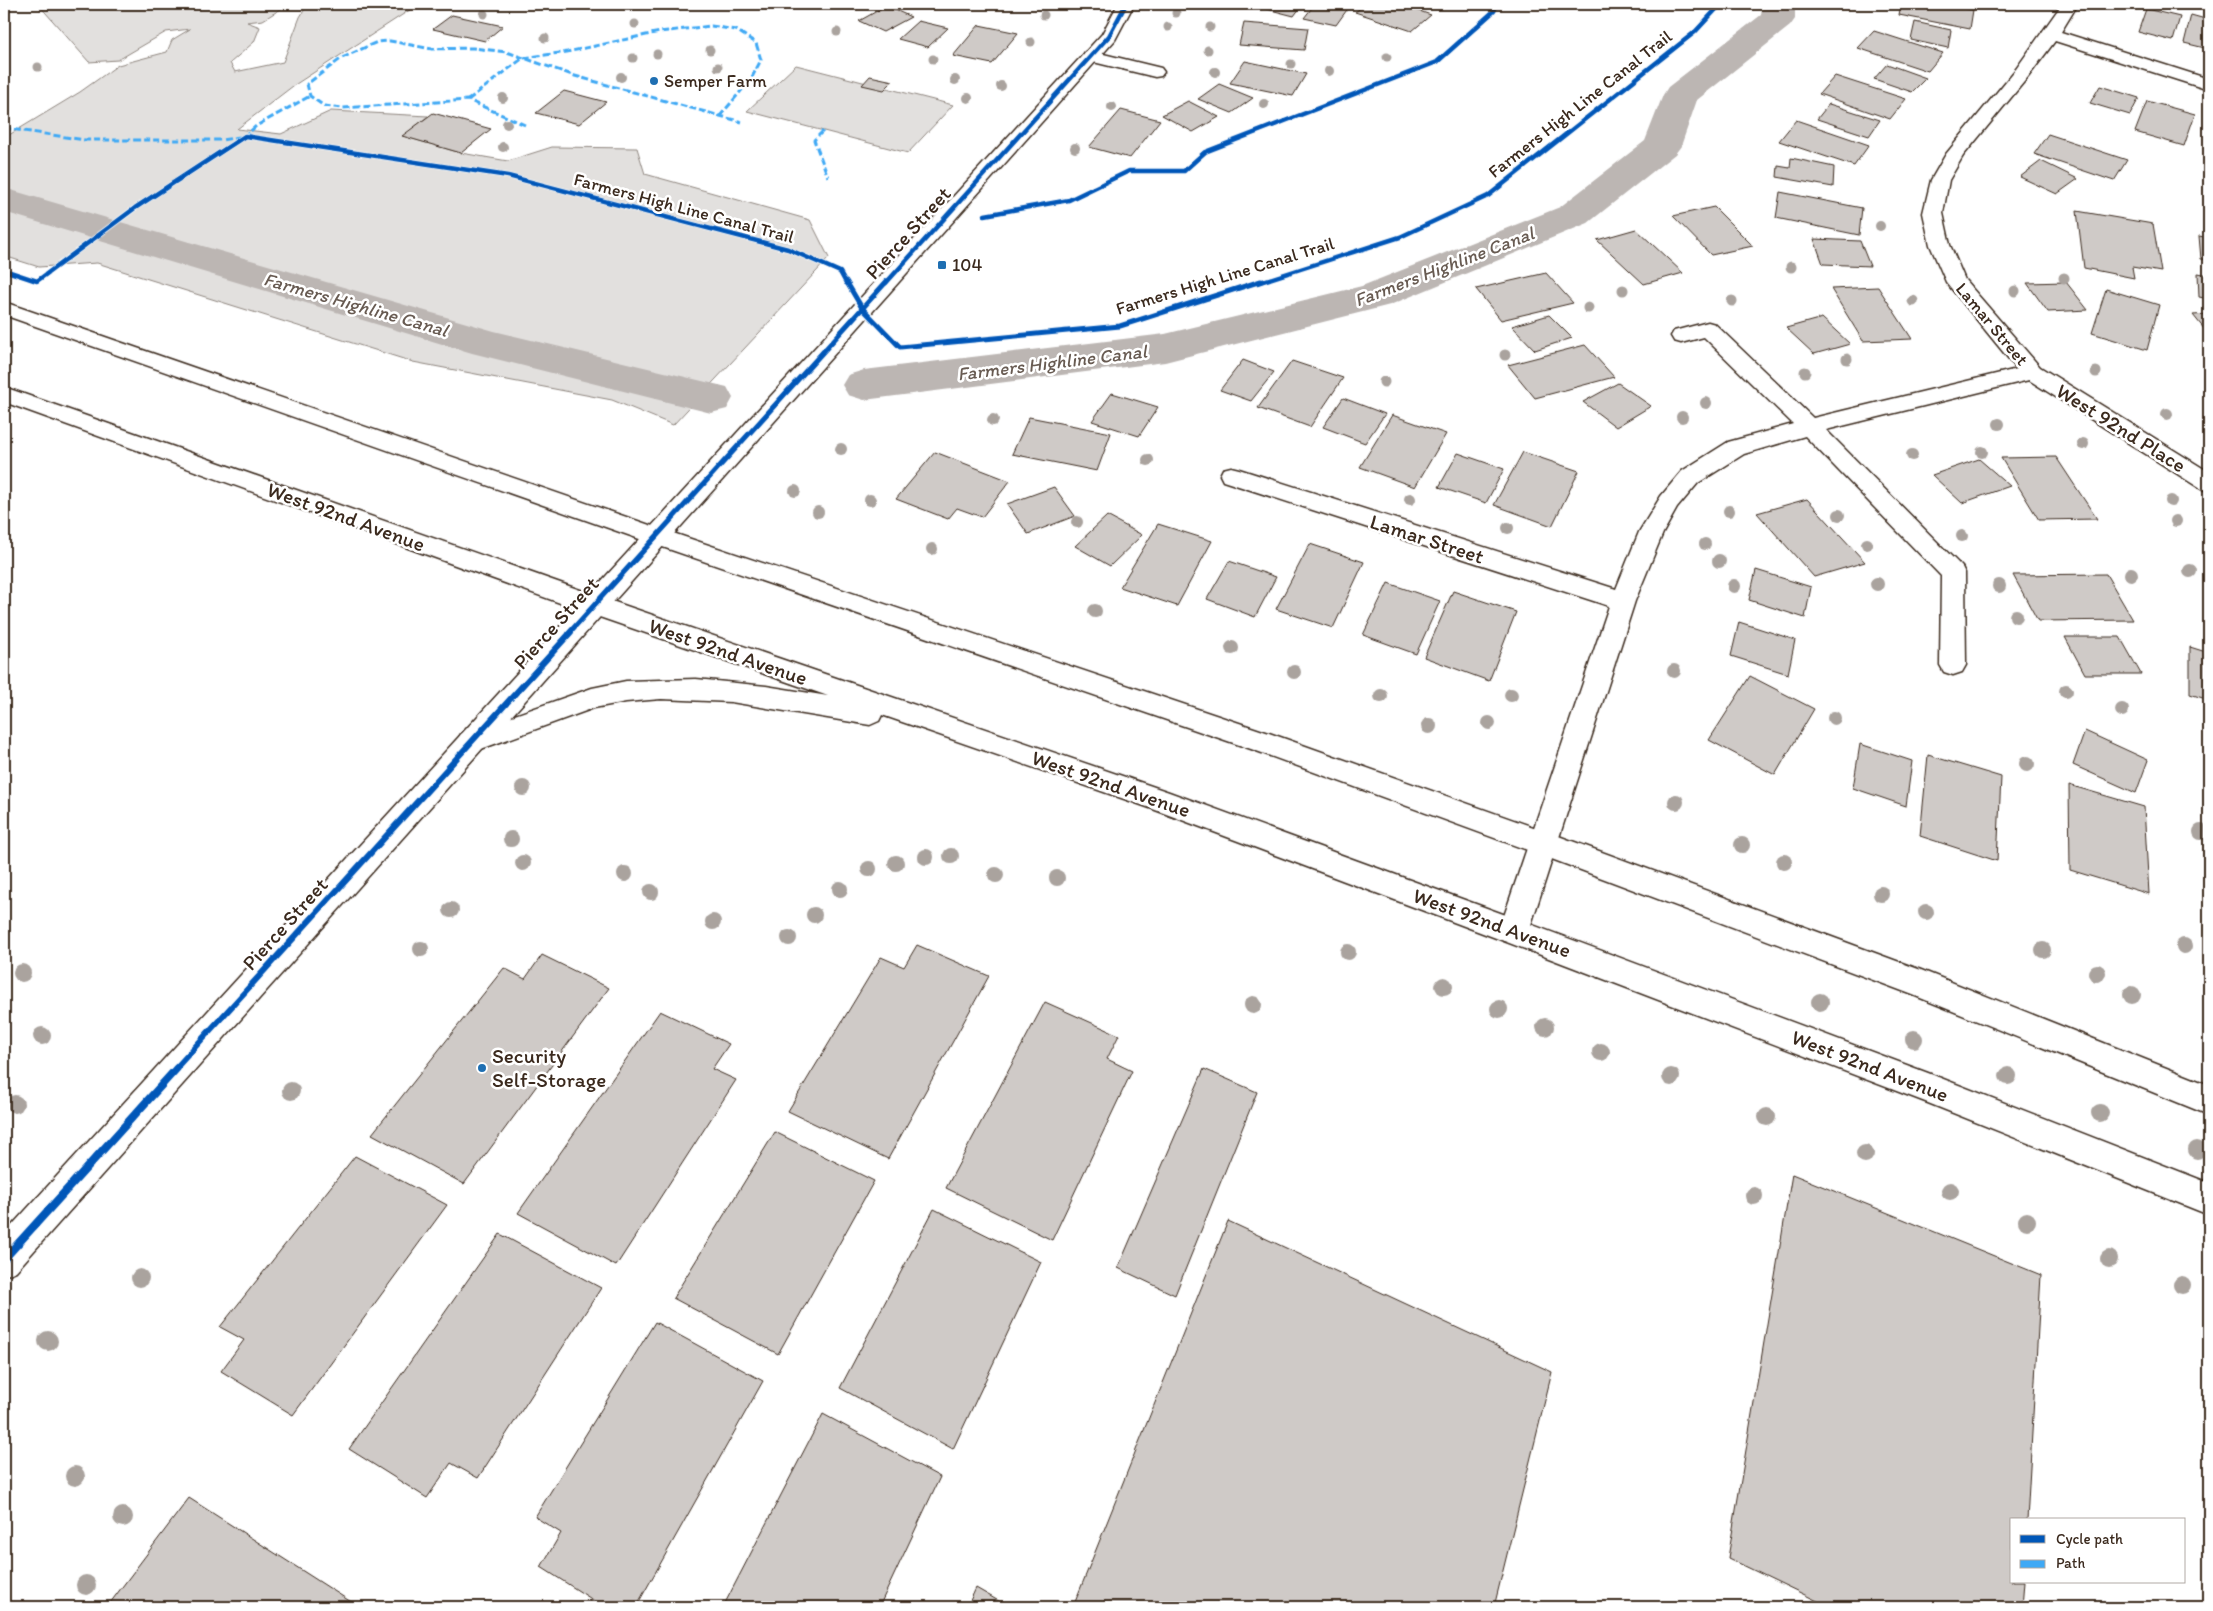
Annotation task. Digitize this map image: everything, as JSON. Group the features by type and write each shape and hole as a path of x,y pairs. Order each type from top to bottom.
{"street":[{"name":"Pierce Street","path":"4,1259 1109,36 1126,4"},
{"name":"Lamar Street","path":"1514,931 1623,601 1651,532 1669,502 1690,477 1736,448 1809,427 2032,372 1956,282 1940,245 1933,213 1940,180 1956,154 2051,34 2070,4"},
{"path":"2051,34 2209,85"},
{"path":"1091,56 1155,72"},
{"path":"4,308 656,536 1260,741 1543,843 1921,984 2209,1100"},
{"path":"1681,336 1708,329 1809,427 1953,573 1953,666"},
{"name":"West 92nd Place","path":"2032,372 2209,483"},
{"name":"West 92nd Avenue","path":"4,394 594,605 1169,803 1928,1088 2209,1200"},
{"name":"Lamar Street","path":"1231,475 1623,601"},
{"path":"470,742 592,698 612,693 679,688 760,696 952,729"}],"shaded area":[{"path":"38,4 289,4 263,20 247,22 260,27 254,42 230,63 235,72 283,62 300,17 308,4 419,4 293,86 237,129 281,134 331,111 428,116 403,136 461,153 508,161 552,147 637,148 645,174 810,220 829,258 673,425 612,400 413,362 97,263 39,267 4,256 4,138 80,92 118,65 167,52 172,40 190,29 166,32 118,60 89,62"},
{"path":"796,65 953,105 908,153 747,111"}],"building":[{"path":"1267,4 1303,4 1294,16 1263,8"},
{"path":"1315,4 1335,4 1349,7 1336,25 1304,18"},
{"path":"1366,4 1399,4 1431,15 1412,31 1355,12"},
{"path":"1901,4 1941,4 1973,10 1970,29 1899,15"},
{"path":"886,6 911,17 883,32 859,21"},
{"path":"2146,9 2180,17 2173,41 2138,32"},
{"path":"452,15 503,26 485,41 433,29"},
{"path":"2191,15 2209,20 2209,49 2184,43"},
{"path":"918,21 948,28 928,47 898,39"},
{"path":"1915,22 1951,30 1948,48 1911,40"},
{"path":"1244,23 1308,28 1304,50 1239,45"},
{"path":"979,25 1018,33 992,64 953,56"},
{"path":"1874,31 1943,53 1928,71 1858,48"},
{"path":"1245,61 1306,74 1293,96 1230,83"},
{"path":"1887,64 1926,78 1912,92 1874,79"},
{"path":"870,76 893,81 884,90 862,85"},
{"path":"1835,76 1906,99 1890,119 1819,94"},
{"path":"1219,84 1253,98 1232,113 1198,99"},
{"path":"2100,86 2139,98 2130,115 2090,103"},
{"path":"564,91 606,102 579,124 536,113"},
{"path":"1188,101 1219,117 1193,132 1162,115"},
{"path":"2147,101 2195,114 2184,146 2135,132"},
{"path":"1829,104 1880,120 1869,136 1817,119"},
{"path":"1121,110 1160,120 1130,158 1089,147"},
{"path":"433,113 491,129 461,153 402,136"},
{"path":"1796,120 1869,145 1854,166 1779,141"},
{"path":"2048,134 2127,160 2114,181 2034,154"},
{"path":"1791,158 1834,167 1833,187 1777,177 1778,166 1790,168"},
{"path":"2041,161 2078,179 2057,194 2020,177"},
{"path":"1780,192 1862,208 1859,235 1776,218"},
{"path":"1714,207 1753,246 1711,255 1673,216"},
{"path":"2077,211 2153,224 2161,272 2132,267 2134,278 2084,268"},
{"path":"1636,229 1683,273 1644,284 1597,240"},
{"path":"2199,236 2209,238 2209,260 2201,259"},
{"path":"1814,239 1860,241 1870,266 1823,264"},
{"path":"1546,273 1573,303 1501,320 1476,289"},
{"path":"2198,273 2209,275 2209,299 2199,297"},
{"path":"2066,282 2088,310 2048,312 2027,283"},
{"path":"1878,287 1912,339 1863,341 1831,289"},
{"path":"2106,289 2159,305 2147,350 2092,333"},
{"path":"2209,314 2209,335 2193,315"},
{"path":"1549,315 1572,338 1535,350 1512,326"},
{"path":"1822,318 1850,344 1814,354 1786,328"},
{"path":"1585,345 1614,377 1535,398 1508,365"},
{"path":"1243,360 1274,372 1251,401 1220,390"},
{"path":"1292,361 1343,378 1310,427 1258,408"},
{"path":"1618,383 1651,406 1616,427 1583,402"},
{"path":"1112,393 1158,407 1139,436 1092,421"},
{"path":"1343,398 1385,414 1365,443 1323,427"},
{"path":"1392,415 1446,434 1415,487 1360,467"},
{"path":"1029,417 1111,433 1097,471 1012,454"},
{"path":"935,452 1010,481 982,517 957,508 948,519 896,499"},
{"path":"1523,452 1579,471 1552,526 1494,505"},
{"path":"1458,453 1504,469 1486,503 1439,487"},
{"path":"2056,457 2097,519 2039,520 2001,458"},
{"path":"1979,459 2010,486 1962,503 1932,475"},
{"path":"1054,487 1075,516 1028,534 1007,504"},
{"path":"1807,499 1865,562 1814,577 1757,513"},
{"path":"1107,516 1142,535 1110,566 1075,546"},
{"path":"1158,524 1212,541 1177,606 1120,587"},
{"path":"1310,544 1364,562 1333,628 1276,609"},
{"path":"1229,561 1276,577 1255,617 1207,599"},
{"path":"1756,570 1811,587 1805,618 1749,600"},
{"path":"2106,574 2133,620 2038,621 2013,575"},
{"path":"1388,583 1440,601 1416,654 1363,635"},
{"path":"1453,591 1516,612 1489,681 1424,657"},
{"path":"1739,622 1795,640 1788,674 1731,656"},
{"path":"2065,637 2120,637 2141,674 2085,674"},
{"path":"2190,647 2209,653 2209,700 2190,694"},
{"path":"1750,676 1814,709 1775,775 1709,740"},
{"path":"2206,712 2209,713 2209,753 2207,752"},
{"path":"2085,731 2148,760 2136,793 2073,765"},
{"path":"1860,744 1912,761 1906,806 1853,788"},
{"path":"1928,755 2001,777 1997,861 1920,836"},
{"path":"2069,785 2144,807 2149,894 2070,870"},
{"path":"917,945 989,976 888,1159 788,1111 881,957 904,967"},
{"path":"542,955 609,988 464,1184 372,1134 504,968 525,979"},
{"path":"1045,1002 1119,1035 1107,1059 1132,1071 1052,1240 946,1188"},
{"path":"660,1011 729,1044 712,1069 736,1080 616,1266 518,1213"},
{"path":"1204,1069 1257,1092 1175,1295 1118,1268"},
{"path":"775,1132 874,1181 778,1354 673,1298"},
{"path":"355,1156 447,1205 293,1415 221,1371 244,1340 220,1327"},
{"path":"1792,1174 2041,1275 2027,1518 2010,1518 2010,1584 2024,1584 2022,1607 1830,1607 1728,1558"},
{"path":"934,1209 1041,1262 953,1449 840,1388"},
{"path":"1228,1221 1552,1372 1494,1607 1073,1607"},
{"path":"500,1234 601,1288 478,1478 451,1463 427,1498 349,1449"},
{"path":"655,1322 763,1381 636,1607 604,1607 541,1567 561,1533 535,1517"},
{"path":"823,1414 940,1477 879,1607 723,1607"},
{"path":"189,1498 359,1607 107,1607"},
{"path":"976,1588 1009,1607 967,1607"}],"waterway":[{"name":"Farmers Highline Canal","path":"864,385 1165,348 1375,296 1574,215 1662,146 1681,95 1778,19 1779,4"},
{"name":"Farmers Highline Canal","path":"4,200 487,343 711,398"}],"marked path":[{"path":"468,100 523,58 567,52 660,32 711,26 736,30 756,43 761,60 751,79 720,116"},
{"path":"525,125 468,100 342,108 324,106 310,96 307,84 342,58 377,42 390,41 432,49 473,48 507,52 575,76 742,122"},
{"path":"4,128 85,140 222,140 245,136 256,126 310,96"},
{"path":"823,131 814,140 828,177"}],"cycle path":[{"path":"4,1259 1109,36 1126,4"},
{"path":"985,215 1069,200 1129,171 1184,171 1205,152 1437,62 1494,11 1497,4"},
{"name":"Farmers High Line Canal Trail","path":"4,270 37,281 135,208 245,136 508,176 788,249 840,272 862,308 900,347 1120,326 1400,237 1488,196 1695,32 1721,4"}],"place":[{"name":"Semper Farm","path":"654,81"},
{"name":"104","path":"942,265"},
{"name":"Security Self-Storage","path":"482,1068"}]}
